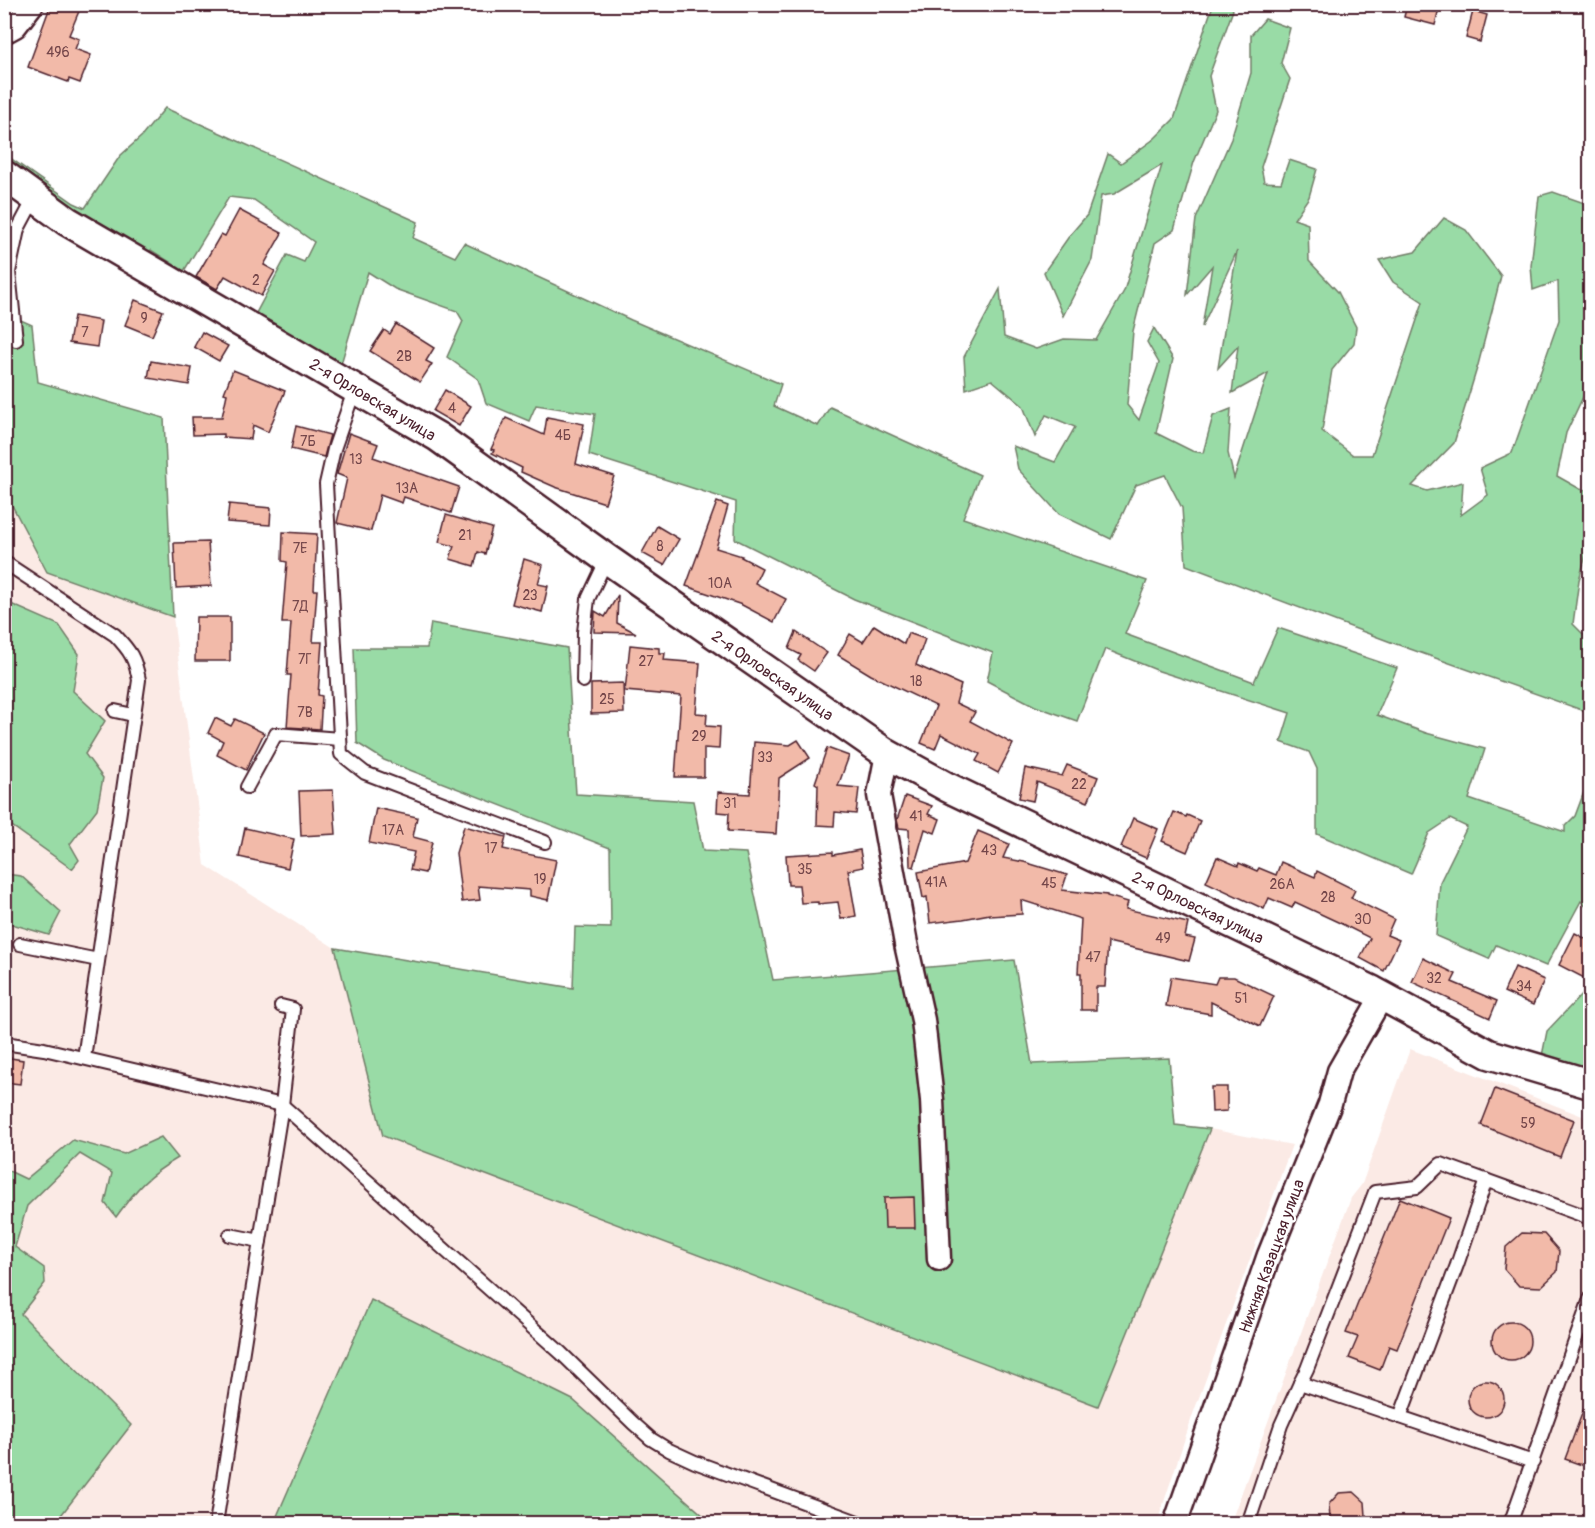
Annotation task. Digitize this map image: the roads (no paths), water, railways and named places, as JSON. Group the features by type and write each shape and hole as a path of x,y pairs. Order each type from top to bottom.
{"street":[{"path":"4,32 15,26 32,4"},
{"name":"2-я Орловская улица","path":"4,175 67,221 356,387 438,437 607,559 887,754 947,787 1382,996 1488,1054 1590,1084"},
{"path":"887,754 879,795 906,944 923,1020 933,1100 939,1259"},
{"name":"Нижняя Казацкая улица","path":"1175,1524 1269,1255 1330,1104 1339,1071 1382,996"}],"lane":[{"path":"16,340 9,272 18,230 35,197"},
{"path":"356,387 334,449 326,484 341,754 365,773 545,842"},
{"path":"583,681 584,632 588,599 607,559"},
{"path":"4,562 115,635 136,661 139,680 84,1058"},
{"path":"115,711 133,715"},
{"path":"247,787 276,734 340,739"},
{"path":"20,944 98,960"},
{"path":"216,1524 282,1106 293,1009 281,1006"},
{"path":"4,1043 84,1058 282,1106 561,1353 651,1439 694,1462 863,1524"},
{"path":"1248,1524 1281,1425 1307,1369 1375,1192 1417,1187 1441,1164 1590,1218"},
{"path":"1400,1417 1486,1180"},
{"path":"230,1235 260,1241"},
{"path":"1510,1524 1590,1299"},
{"path":"1300,1383 1533,1462"}]}
